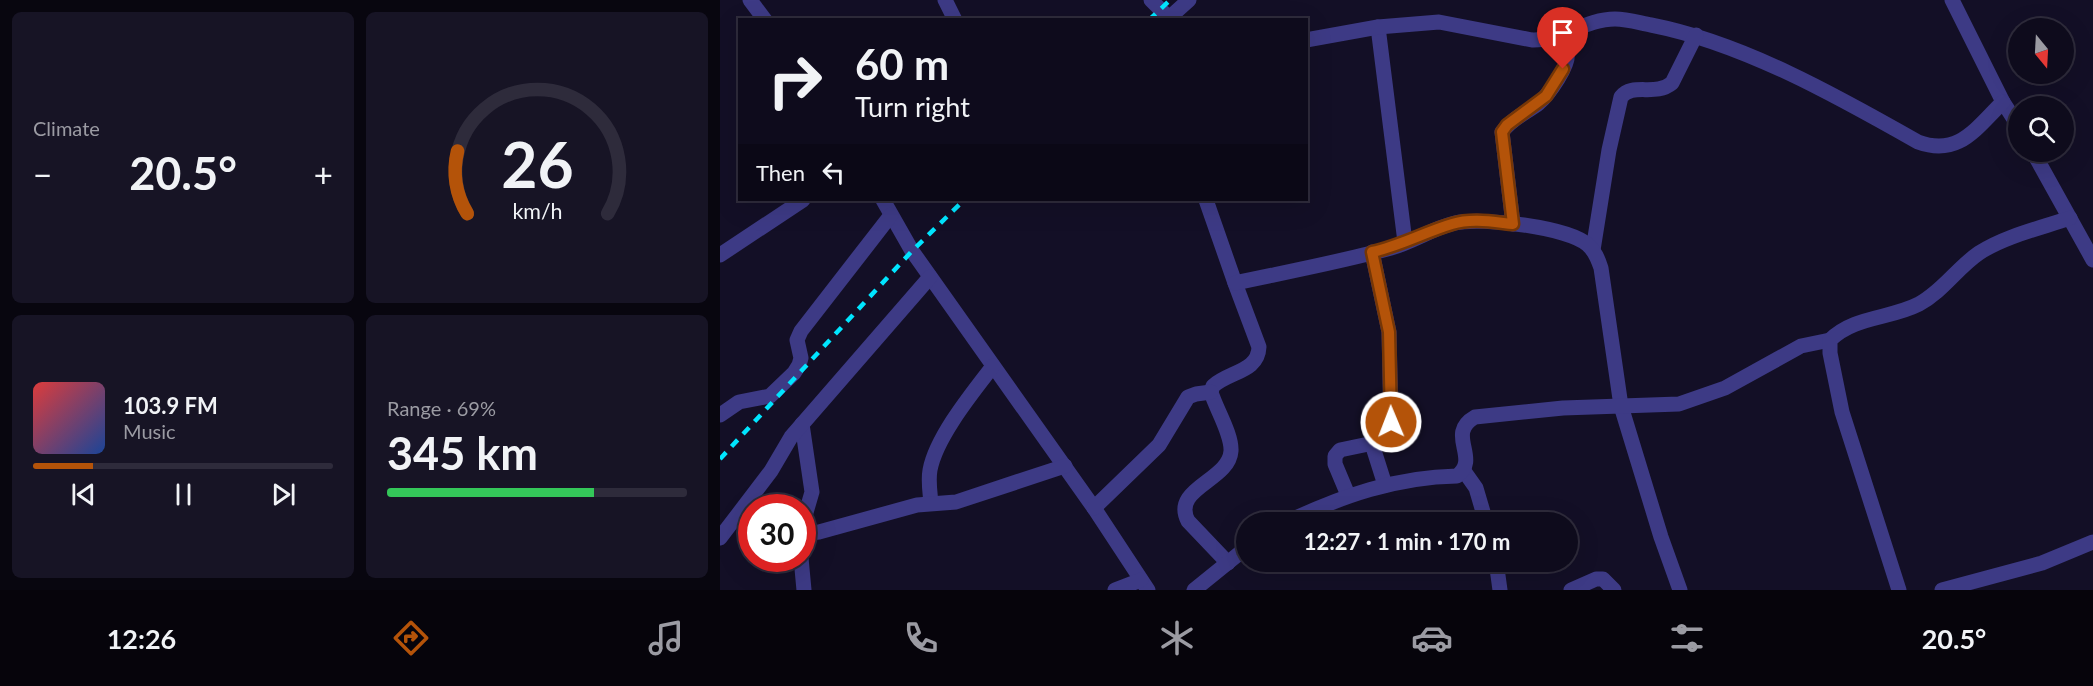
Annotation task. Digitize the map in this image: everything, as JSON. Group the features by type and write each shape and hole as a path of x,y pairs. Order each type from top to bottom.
{"street":[{"path":"750,0 764,18"},
{"path":"945,0 954,18"},
{"path":"1151,0 1169,18"},
{"path":"1171,18 1189,0"},
{"path":"1952,0 2008,110"},
{"path":"1308,40 1378,27 1439,22 1532,40 1544,40 1585,23 1616,18 1695,35 1741,51 1928,145 1945,147 1959,141 2003,102"},
{"path":"1378,27 1405,242"},
{"path":"1593,250 1609,150 1621,97 1625,92 1632,90 1657,91 1672,83 1695,35"},
{"path":"1513,224 1502,132 1507,125 1546,96 1568,61 1567,53 1557,36"},
{"path":"2039,162 2093,260"},
{"path":"720,255 801,201"},
{"path":"884,201 912,251 1094,507 1144,585 1115,590"},
{"path":"1206,201 1234,283 1259,347 1254,363 1219,380 1213,386 1212,392 1230,441 1231,451 1223,470 1188,497 1185,504 1184,513 1188,521 1228,563"},
{"path":"720,415 740,402 770,396 794,373 801,358 797,340 801,331 891,215"},
{"path":"1310,512 1348,495 1385,485 1457,476 1464,471 1466,464 1462,430 1466,422 1475,417 1563,408 1679,404 1725,388 1801,346 1830,340 1851,326 1904,310 1926,300 1980,253 2008,240 2070,218"},
{"path":"1234,283 1372,252 1453,223 1483,221 1541,228 1587,243 1593,250 1601,268 1621,406 1661,537 1680,590"},
{"path":"1348,495 1335,464 1335,456 1340,450 1383,441 1390,433 1389,332 1372,252"},
{"path":"720,538 771,471 791,437 930,277"},
{"path":"1830,340 1830,353 1842,412 1899,590"},
{"path":"931,503 929,478 933,458 963,405 993,366"},
{"path":"1094,507 1159,445 1188,397 1212,392"},
{"path":"802,424 811,494"},
{"path":"1372,444 1385,485"},
{"path":"816,532 917,505 956,502 1065,466"},
{"path":"1464,471 1476,488 1483,512"},
{"path":"1949,589 2042,563 2093,542"},
{"path":"1194,590 1236,556"},
{"path":"802,572 804,590"},
{"path":"1498,572 1500,590"},
{"path":"1571,590 1596,579 1603,579 1614,590"}],"railway":[{"path":"1151,18 1170,0"},
{"path":"720,459 912,251 963,201"}],"route":[{"path":"1391,422 1389,332 1372,252 1393,248 1453,223 1483,221 1513,224 1502,132 1507,125 1546,96 1563,69"}]}
